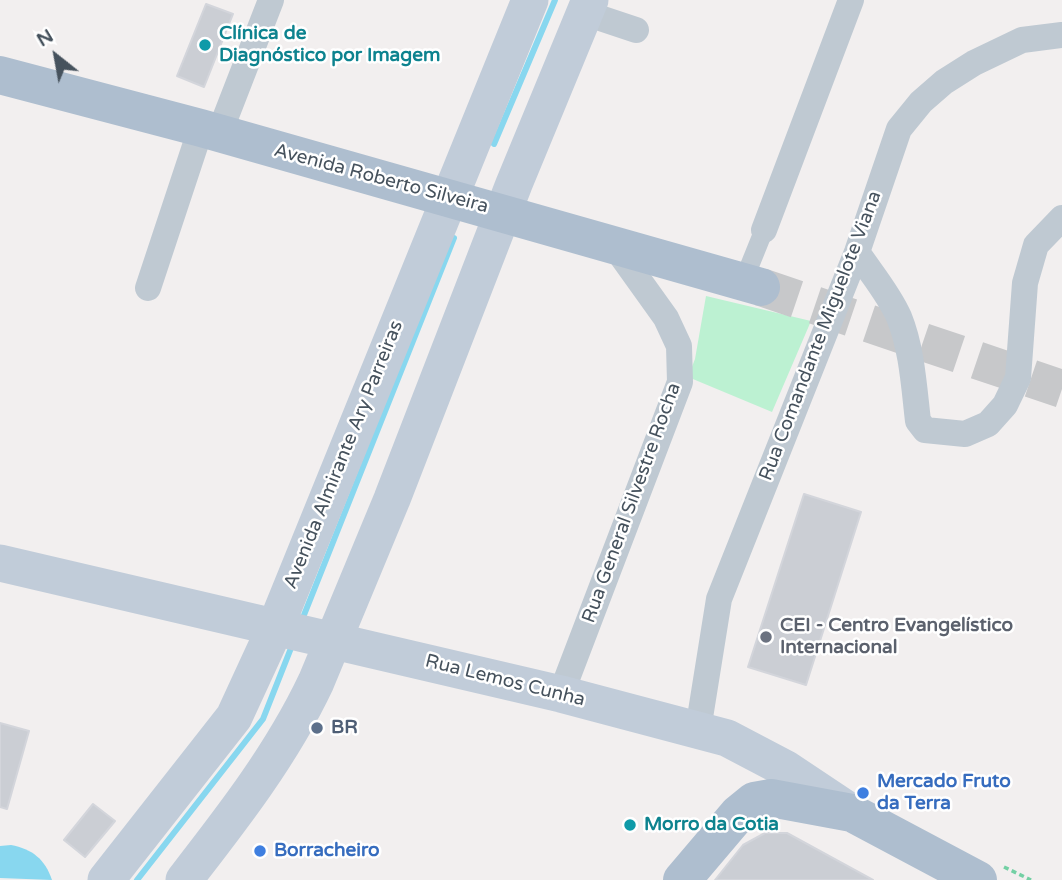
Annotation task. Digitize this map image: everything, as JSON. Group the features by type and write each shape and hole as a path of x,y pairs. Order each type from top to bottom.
{"main road":[{"name":"Avenida Almirante Ary Parreiras","path":"184,880 248,797 303,709 304,634 447,199 530,0"},
{"name":"Avenida Almirante Ary Parreiras","path":"106,880 234,717 304,634 392,499 503,213 588,6"},
{"name":"Avenida Roberto Silveira","path":"0,75 210,131 752,285"},
{"name":"Rua Lemos Cunha","path":"0,563 561,694 727,738 767,759 952,875"},
{"path":"682,880 730,823 754,801 771,797 852,813"}],"street":[{"path":"148,288 210,131 271,0"},
{"path":"752,285 764,230 851,0"},
{"path":"588,6 636,30"},
{"name":"Rua Comandante Miguelote Viana","path":"698,730 719,600 857,252 899,129 921,102 944,82 974,63 1022,40 1062,35"},
{"path":"857,252 899,318 908,350 918,421 925,430 965,434 988,424 1005,405 1018,378 1025,283 1036,245 1057,233"},
{"name":"Rua General Silvestre Rocha","path":"561,694 680,382 679,346 666,318 613,244"}],"green space":[{"path":"706,296 811,321 772,412 688,377 695,359"}],"water":[{"path":"11,845 37,856 46,866 52,880 0,878 0,846"}],"building":[{"name":"Clínica de Diagnóstico por Imagem","path":"206,4 233,14 204,87 177,76"},
{"path":"804,494 861,512 806,685 748,667"},
{"path":"0,723 29,731 7,809 0,807"},
{"path":"93,804 115,821 85,857 64,840"},
{"path":"765,833 787,833 873,880 715,880 743,845"}],"waterway":[{"path":"494,144 555,0"},
{"path":"302,620 454,238"},
{"path":"137,880 263,719 293,643"}],"tunnel":[{"path":"761,287 1062,389"}],"place":[{"name":"Clínica de Diagnóstico por Imagem","path":"205,45"},
{"name":"CEI - Centro Evangelístico Internacional","path":"766,637"},
{"name":"BR","path":"317,728"},
{"name":"Mercado Fruto da Terra","path":"863,793"},
{"name":"Morro da Cotia","path":"630,825"},
{"name":"Borracheiro","path":"260,851"}]}
